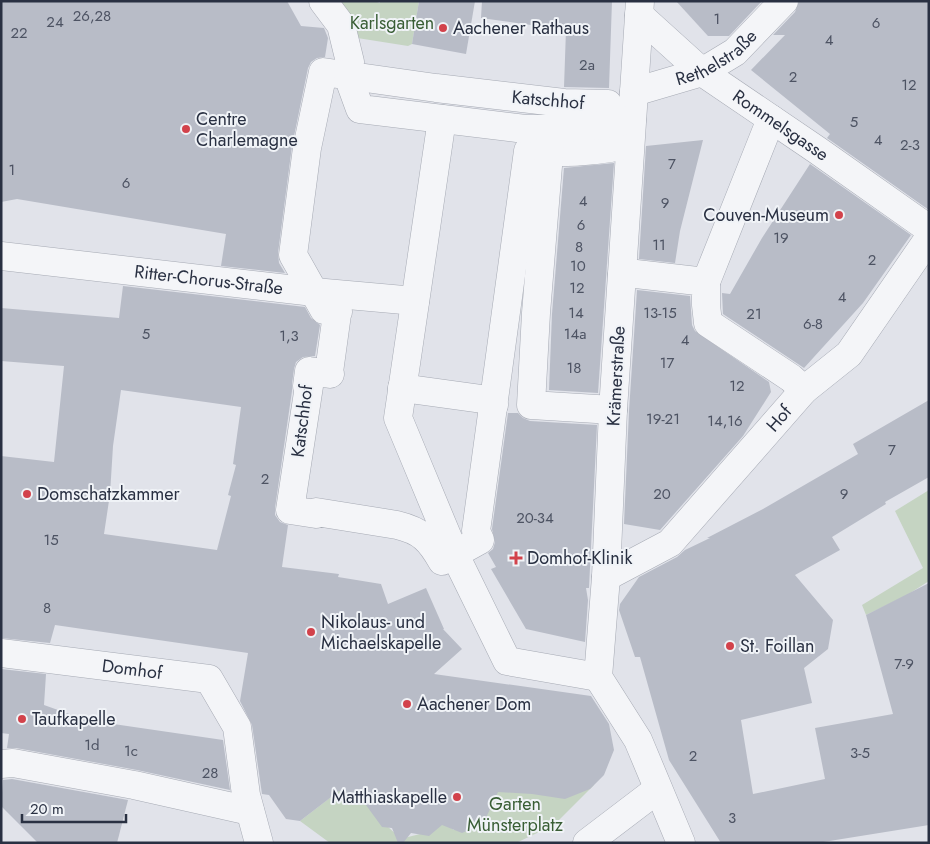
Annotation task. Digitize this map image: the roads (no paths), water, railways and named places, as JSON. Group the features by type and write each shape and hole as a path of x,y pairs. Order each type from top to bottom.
{"street":[{"name":"Katschhof","path":"323,1 341,25 349,69 360,109 526,129 550,141 608,149 627,129 608,104 564,103 349,69 322,72 307,148 294,254 324,310 338,312 338,314 336,314 330,374 309,371 307,386 309,386 290,510 316,514 316,512 404,527 419,533 427,539 442,562 480,540 476,531 490,399 528,152 550,141"},
{"name":"Rethelstraße","path":"634,92 702,72 735,52 784,1"},
{"name":"Rommelsgasse","path":"640,8 702,72 929,229"},
{"name":"Krämerstraße","path":"598,677 606,577 613,410 622,275 627,129 634,92 640,8"},
{"path":"442,119 398,418 455,554 507,661 598,677 638,740 681,843"},
{"path":"771,119 706,282 708,323 791,378 804,390"},
{"path":"531,405 536,313 550,141"},
{"name":"Hof","path":"606,577 670,543 804,390 848,354 929,238"},
{"name":"Ritter-Chorus-Straße","path":"1,256 314,292 415,301"},
{"path":"622,275 636,274 706,282"},
{"path":"402,388 531,405 613,410"},
{"name":"Domhof","path":"1,653 209,679 240,722 248,803 259,843"},
{"path":"1,764 13,763 248,803"},
{"path":"586,843 658,789"}],"place":[{"name":"Aachener Rathaus","path":"443,28"},
{"name":"Centre Charlemagne","path":"186,129"},
{"name":"Couven-Museum","path":"839,215"},
{"name":"Domschatzkammer","path":"27,494"},
{"name":"Domhof-Klinik","path":"516,558"},
{"name":"Nikolaus- und Michaelskapelle","path":"311,632"},
{"name":"St. Foillan","path":"730,646"},
{"name":"Aachener Dom","path":"407,704"},
{"name":"Taufkapelle","path":"22,719"},
{"name":"Matthiaskapelle","path":"457,797"}],"park label":[{"name":"Karlsgarten","path":"392,23"},
{"name":"Garten Münsterplatz","path":"515,814"}]}
